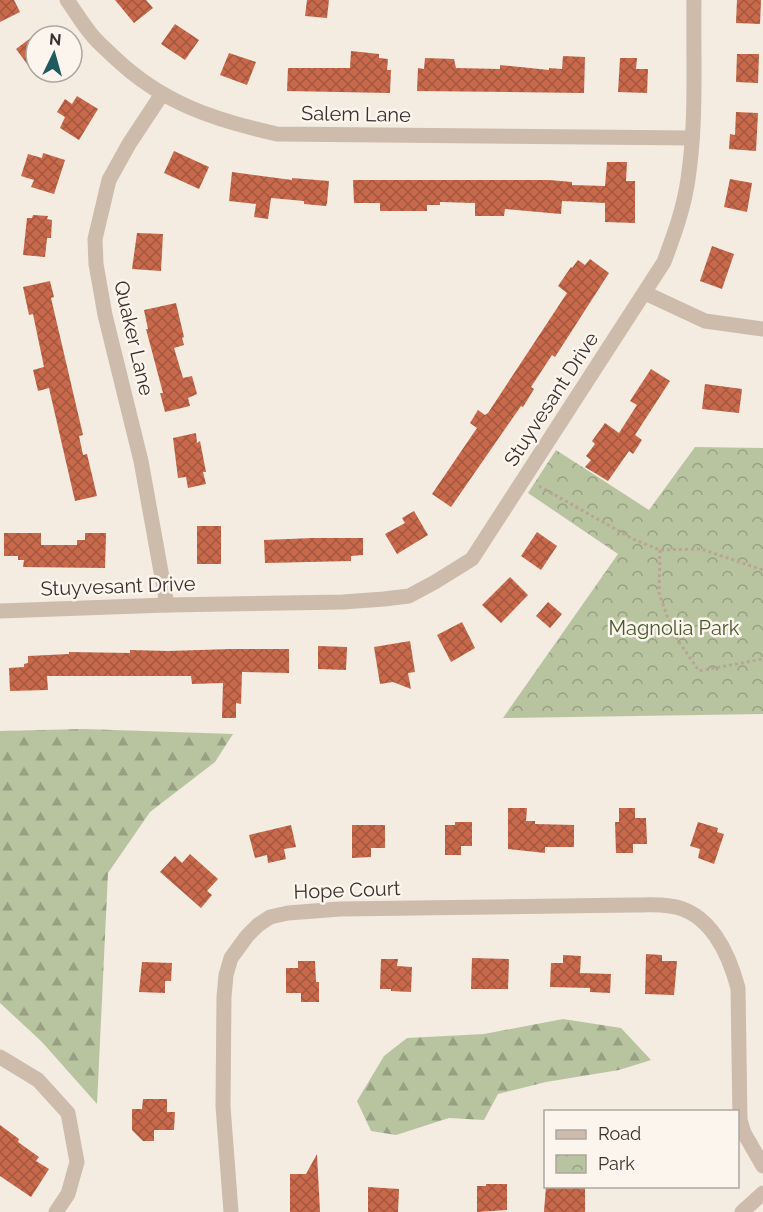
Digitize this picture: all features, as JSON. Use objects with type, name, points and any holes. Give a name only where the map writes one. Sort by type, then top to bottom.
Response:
[{"type":"street","name":"Salem Lane","points":[[67,0],[92,36],[127,69],[162,94],[197,112],[230,124],[277,134],[692,138]]},
{"type":"street","name":"Stuyvesant Drive","points":[[0,611],[167,605],[343,603],[408,596],[472,559],[664,262],[680,218],[688,178],[692,138],[694,0]]},
{"type":"street","name":"Quaker Lane","points":[[162,94],[129,144],[109,180],[95,239],[96,264],[105,315],[141,461],[167,605]]},
{"type":"street","points":[[645,293],[705,321],[763,329]]},
{"type":"street","name":"Hope Court","points":[[231,1212],[223,1106],[226,975],[231,958],[247,936],[270,917],[288,913],[340,909],[632,904],[671,906],[699,917],[724,949],[735,979],[738,1007],[740,1120],[744,1133],[763,1166]]},
{"type":"street","points":[[0,1057],[38,1080],[68,1113],[77,1162],[68,1194],[56,1212]]},
{"type":"street","points":[[742,1212],[763,1193]]},
{"type":"path","points":[[525,477],[633,539],[660,550],[701,549],[763,570]]},
{"type":"path","points":[[660,550],[659,592],[674,633],[699,671],[763,659]]},
{"type":"green space","name":"Magnolia Park","points":[[695,447],[763,448],[763,714],[503,718],[618,554],[528,493],[556,450],[649,510]]},
{"type":"green space","points":[[84,729],[233,734],[215,762],[150,812],[108,873],[97,1104],[42,1042],[0,1003],[0,731]]},
{"type":"green space","points":[[563,1019],[621,1028],[651,1060],[619,1070],[546,1082],[498,1094],[484,1120],[449,1118],[396,1135],[371,1131],[357,1101],[384,1056],[407,1038],[484,1034]]},
{"type":"building","points":[[0,0],[14,0],[20,12],[0,22]]},
{"type":"building","points":[[115,0],[146,0],[153,8],[134,23]]},
{"type":"building","points":[[307,0],[329,0],[327,18],[305,16]]},
{"type":"building","points":[[737,0],[761,0],[760,24],[736,23]]},
{"type":"building","points":[[175,24],[199,40],[185,60],[161,44]]},
{"type":"building","points":[[24,43],[24,60],[16,49]]},
{"type":"building","points":[[351,51],[379,54],[379,58],[388,59],[387,70],[391,70],[390,93],[287,91],[288,68],[350,68]]},
{"type":"building","points":[[229,53],[256,62],[247,85],[220,75]]},
{"type":"building","points":[[737,54],[759,54],[758,83],[736,82]]},
{"type":"building","points":[[563,56],[585,57],[584,93],[417,91],[418,68],[424,69],[425,58],[454,59],[456,68],[500,69],[500,65],[549,70],[549,68],[562,69]]},
{"type":"building","points":[[620,58],[637,58],[636,69],[648,69],[647,93],[618,92]]},
{"type":"building","points":[[77,96],[98,109],[79,140],[60,128],[65,117],[57,112],[65,99],[72,104]]},
{"type":"building","points":[[736,112],[758,113],[756,151],[729,149],[730,134],[735,135]]},
{"type":"building","points":[[174,151],[209,167],[199,189],[164,173]]},
{"type":"building","points":[[43,153],[65,160],[54,194],[31,187],[34,180],[21,176],[28,154],[42,158]]},
{"type":"building","points":[[607,162],[627,162],[626,181],[635,181],[635,223],[605,222],[605,203],[562,201],[561,214],[505,209],[504,216],[475,216],[475,203],[440,202],[440,205],[427,205],[427,211],[380,211],[380,203],[354,203],[353,180],[549,180],[572,182],[572,185],[605,186]]},
{"type":"building","points":[[232,172],[292,180],[292,178],[329,181],[326,206],[271,198],[268,219],[254,217],[256,204],[229,201]]},
{"type":"building","points":[[730,179],[752,183],[747,212],[724,207]]},
{"type":"building","points":[[33,215],[48,216],[47,219],[52,220],[51,238],[47,238],[45,257],[23,255],[27,218],[32,218]]},
{"type":"building","points":[[137,233],[163,234],[161,271],[132,269]]},
{"type":"building","points":[[712,246],[734,254],[722,289],[700,281]]},
{"type":"building","points":[[590,259],[609,273],[555,357],[552,355],[531,387],[534,389],[523,407],[521,406],[451,507],[432,494],[477,428],[470,423],[478,410],[485,415],[488,413],[567,293],[558,286],[571,267],[578,260],[585,265]]},
{"type":"building","points":[[50,281],[54,297],[51,298],[83,435],[79,436],[83,455],[87,454],[97,496],[75,501],[49,388],[38,391],[33,370],[44,367],[33,314],[29,315],[23,287]]},
{"type":"building","points":[[176,303],[184,345],[174,348],[183,378],[192,376],[197,394],[188,398],[190,406],[165,412],[160,393],[163,393],[146,329],[148,329],[144,310]]},
{"type":"building","points":[[651,369],[670,381],[635,435],[642,440],[633,454],[629,451],[608,481],[585,467],[591,460],[586,456],[595,444],[592,441],[605,423],[619,433],[637,405],[630,401]]},
{"type":"building","points":[[705,384],[742,389],[739,413],[702,409]]},
{"type":"building","points":[[196,433],[197,443],[200,441],[206,484],[188,488],[186,477],[178,478],[173,438]]},
{"type":"building","points":[[414,511],[428,535],[397,554],[385,534],[405,523],[402,518]]},
{"type":"building","points":[[197,526],[221,526],[221,564],[197,564]]},
{"type":"building","points":[[537,532],[557,546],[541,570],[521,556]]},
{"type":"building","points":[[4,533],[41,533],[41,545],[77,545],[77,540],[85,540],[85,533],[106,533],[105,568],[23,567],[24,560],[18,560],[18,556],[4,556]]},
{"type":"building","points":[[363,538],[363,555],[351,556],[351,561],[265,563],[264,540]]},
{"type":"building","points":[[510,577],[528,595],[501,623],[482,605]]},
{"type":"building","points":[[548,602],[562,614],[550,628],[536,616]]},
{"type":"building","points":[[462,622],[475,648],[451,662],[437,635]]},
{"type":"building","points":[[410,641],[415,672],[408,673],[411,689],[393,682],[380,684],[374,647]]},
{"type":"building","points":[[318,646],[347,647],[346,670],[318,669]]},
{"type":"building","points":[[289,649],[289,673],[242,672],[241,704],[236,703],[236,718],[222,718],[223,683],[192,684],[191,676],[47,676],[48,690],[10,691],[9,668],[24,667],[24,664],[28,663],[28,656],[69,654],[69,652],[130,653],[130,650]]},
{"type":"building","points":[[508,808],[527,808],[526,821],[535,821],[535,824],[574,825],[574,847],[545,847],[545,853],[508,849]]},
{"type":"building","points":[[619,808],[635,808],[635,818],[646,818],[647,844],[633,844],[633,853],[616,853],[615,822],[619,822]]},
{"type":"building","points":[[455,822],[472,822],[472,846],[461,846],[461,855],[445,855],[445,825],[455,825]]},
{"type":"building","points":[[698,822],[718,828],[717,832],[724,834],[714,864],[698,858],[700,849],[690,846]]},
{"type":"building","points":[[291,825],[296,847],[284,849],[286,859],[268,863],[267,855],[255,858],[249,835]]},
{"type":"building","points":[[352,825],[385,825],[385,848],[371,848],[371,857],[352,858]]},
{"type":"building","points":[[190,854],[218,879],[207,891],[212,895],[201,908],[160,872],[175,856],[182,863]]},
{"type":"building","points":[[646,954],[662,955],[662,961],[677,961],[674,995],[645,994]]},
{"type":"building","points":[[563,955],[581,956],[580,973],[611,974],[610,993],[590,992],[590,988],[550,987],[551,963],[563,963]]},
{"type":"building","points":[[472,958],[509,959],[508,989],[471,989]]},
{"type":"building","points":[[381,959],[398,959],[397,966],[412,967],[411,992],[380,989]]},
{"type":"building","points":[[298,961],[315,961],[316,982],[319,982],[319,1002],[301,1002],[301,993],[286,993],[286,968],[298,968]]},
{"type":"building","points":[[142,962],[172,963],[171,981],[165,981],[165,993],[139,992]]},
{"type":"building","points":[[143,1099],[167,1099],[167,1112],[175,1112],[174,1130],[154,1130],[154,1141],[143,1141],[132,1130],[132,1109],[142,1109]]},
{"type":"building","points":[[0,1125],[39,1157],[36,1161],[49,1169],[31,1197],[0,1176]]},
{"type":"building","points":[[317,1154],[320,1212],[290,1212],[290,1174],[306,1174]]},
{"type":"building","points":[[486,1184],[507,1184],[507,1210],[477,1212],[477,1186],[486,1186]]},
{"type":"building","points":[[368,1187],[399,1189],[398,1212],[368,1212]]},
{"type":"building","points":[[546,1188],[585,1188],[585,1212],[544,1212]]}]
